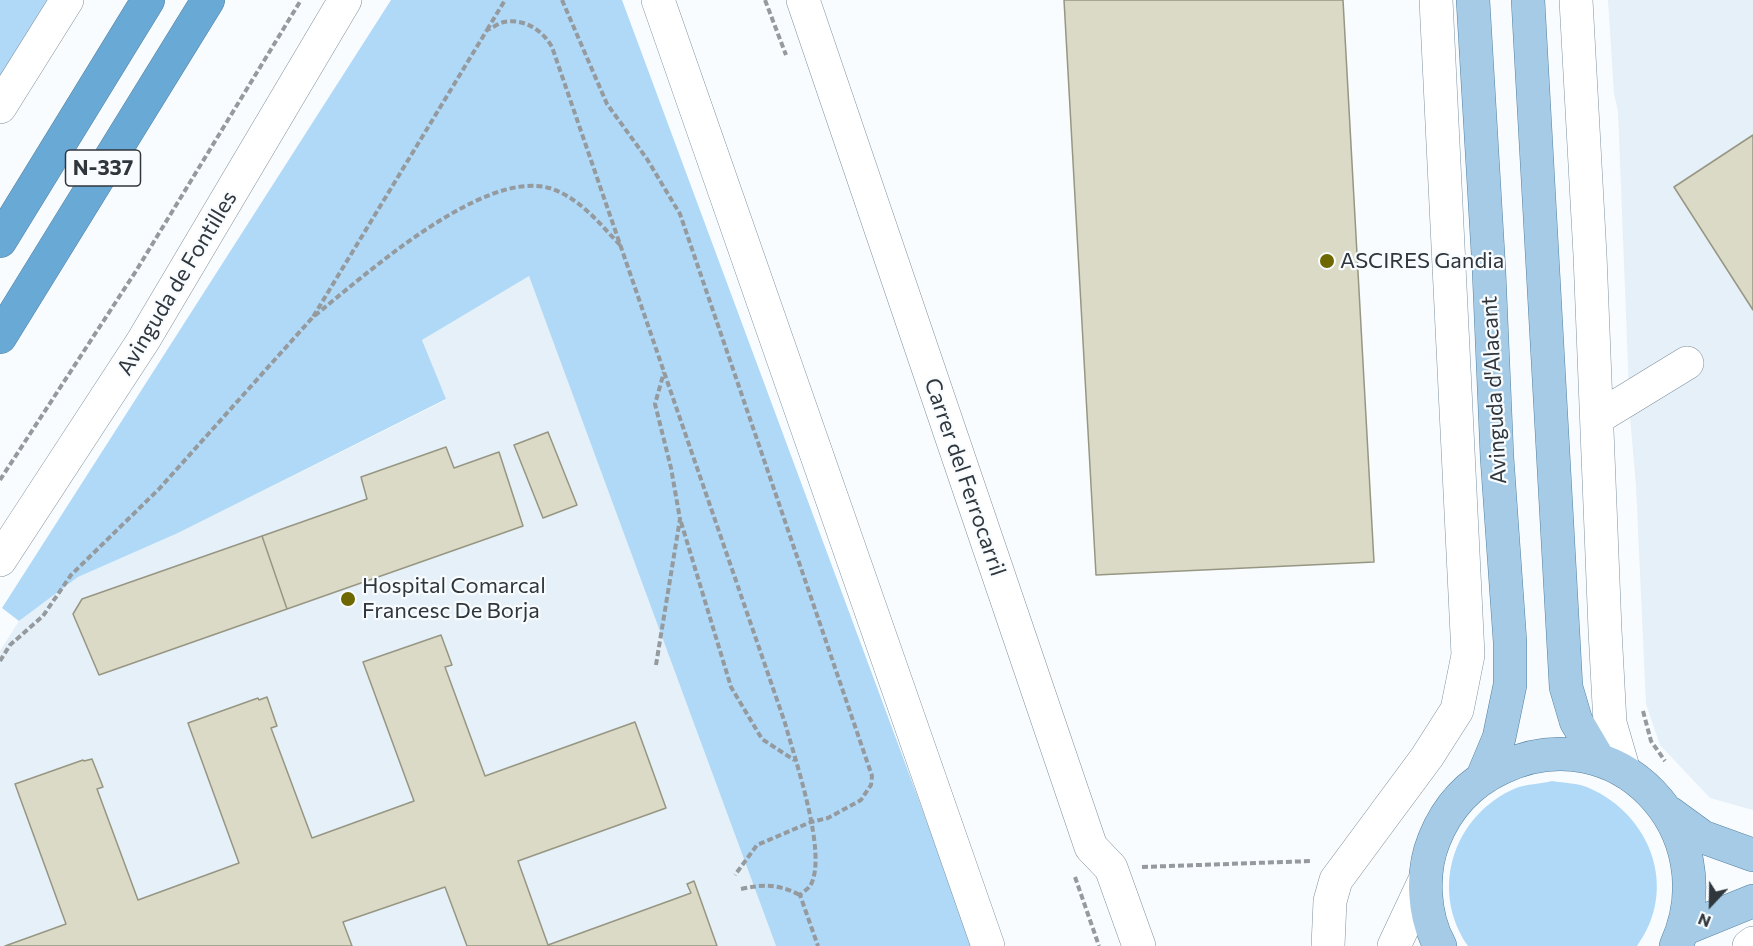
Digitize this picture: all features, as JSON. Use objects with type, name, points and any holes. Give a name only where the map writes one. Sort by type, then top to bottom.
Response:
[{"type":"highway","name":"N-337","points":[[0,241],[148,0]]},
{"type":"highway","name":"N-337","points":[[5,332],[208,0]]},
{"type":"main road","name":"Avinguda d'Alacant","points":[[1473,0],[1497,457],[1510,642],[1510,685],[1499,738],[1483,776]]},
{"type":"main road","points":[[1528,0],[1566,687],[1576,721],[1611,766]]},
{"type":"main road","points":[[1440,946],[1428,913],[1425,880],[1430,850],[1442,822],[1460,796],[1483,776],[1519,759],[1559,753],[1611,766],[1647,788],[1666,809],[1703,837],[1753,855]]},
{"type":"main road","points":[[1666,809],[1684,847],[1691,888],[1680,938]]},
{"type":"main road","points":[[1680,938],[1753,902]]},
{"type":"street","points":[[0,107],[67,0]]},
{"type":"street","name":"Avinguda de Fontilles","points":[[0,560],[144,341],[345,0]]},
{"type":"street","points":[[658,0],[988,946]]},
{"type":"street","name":"Carrer del Ferrocarril","points":[[803,0],[1091,847],[1111,868],[1139,946]]},
{"type":"street","name":"Avinguda d'Alacant","points":[[1328,946],[1330,901],[1336,880],[1427,757],[1456,710],[1468,655],[1436,0]]},
{"type":"street","points":[[1576,0],[1590,255],[1611,766]]},
{"type":"street","points":[[1597,418],[1687,363]]},
{"type":"street","points":[[1457,406],[1497,457]]},
{"type":"street","points":[[1394,946],[1425,880]]},
{"type":"street","points":[[1749,946],[1753,943]]},
{"type":"path","points":[[0,480],[136,270],[301,0]]},
{"type":"path","points":[[313,318],[505,0]]},
{"type":"path","points":[[562,0],[607,104],[647,159],[680,214],[872,776],[871,785],[861,800],[828,818],[811,822],[757,845],[735,875]]},
{"type":"path","points":[[487,30],[504,22],[517,22],[538,30],[552,47],[785,723],[811,822],[815,855],[814,873],[810,886],[800,895]]},
{"type":"path","points":[[0,662],[10,645],[43,616],[70,575],[159,489],[313,318],[363,276],[441,219],[505,189],[533,185],[550,188],[584,207],[620,245]]},
{"type":"path","points":[[664,371],[655,404],[671,468],[680,519],[731,687],[762,739],[794,760]]},
{"type":"path","points":[[656,665],[680,519]]},
{"type":"path","points":[[741,889],[761,884],[783,888],[800,895],[818,946]]},
{"type":"shaded area","points":[[0,0],[50,0],[0,82]]},
{"type":"shaded area","points":[[391,0],[622,0],[973,946],[776,946],[529,276],[422,340],[446,399],[178,533],[78,577],[19,621],[2,608]]},
{"type":"shaded area","points":[[1608,0],[1753,0],[1753,810],[1710,798],[1660,745],[1646,704],[1636,486],[1630,417],[1618,111],[1614,94]]},
{"type":"shaded area","name":"Hospital Comarcal Francesc De Borja","points":[[529,275],[776,946],[0,946],[0,651],[19,621],[78,577],[178,533],[446,400],[422,340]]},
{"type":"shaded area","points":[[1552,781],[1585,786],[1611,800],[1629,816],[1643,835],[1652,856],[1657,878],[1656,901],[1650,924],[1637,946],[1468,946],[1456,924],[1450,901],[1449,879],[1454,856],[1463,835],[1476,816],[1494,800],[1516,788]]},
{"type":"building","points":[[1064,0],[1343,0],[1374,562],[1096,575]]},
{"type":"building","points":[[1753,135],[1753,310],[1674,187]]},
{"type":"building","points":[[548,432],[577,505],[543,518],[514,445]]},
{"type":"building","points":[[446,447],[454,468],[499,452],[523,526],[287,609],[262,536],[367,499],[361,477]]},
{"type":"building","points":[[262,536],[287,609],[99,675],[73,614],[82,599]]},
{"type":"building","points":[[441,635],[452,665],[445,667],[485,776],[635,722],[666,808],[518,861],[548,945],[691,893],[687,884],[694,881],[717,946],[467,946],[445,887],[343,922],[352,946],[5,946],[66,924],[15,784],[83,760],[92,759],[103,787],[97,789],[138,900],[239,863],[188,723],[258,698],[259,700],[267,697],[277,726],[271,728],[312,838],[414,801],[363,662]]},
{"type":"place","name":"ASCIRES Gandia","points":[[1327,261]]},
{"type":"place","name":"Hospital Comarcal Francesc De Borja","points":[[348,599]]}]
